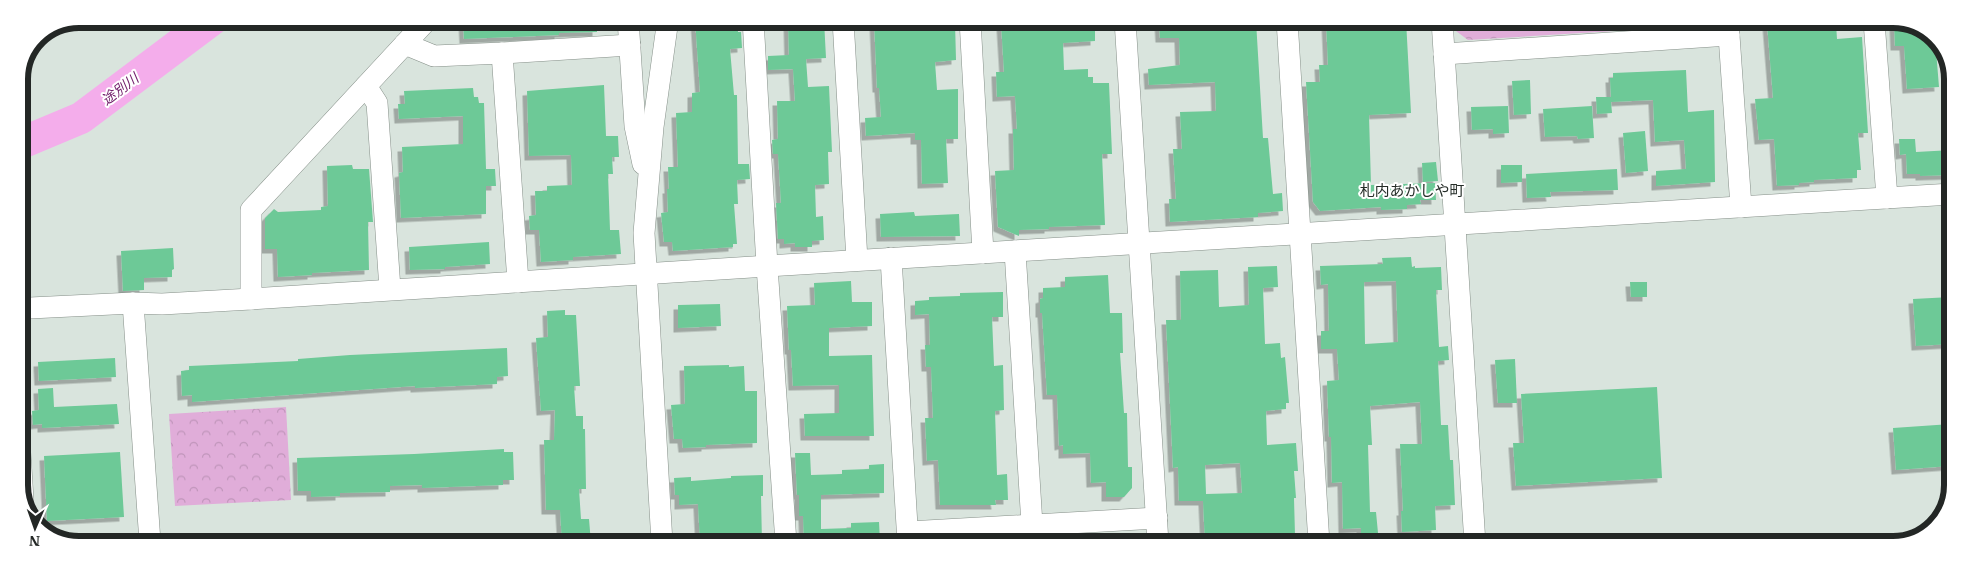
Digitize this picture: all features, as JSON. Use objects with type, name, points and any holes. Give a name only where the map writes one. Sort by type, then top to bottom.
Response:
[{"type":"street","points":[[251,299],[251,210],[420,28]]},
{"type":"street","points":[[629,28],[634,126],[647,181]]},
{"type":"street","points":[[662,536],[644,233],[647,181],[667,28]]},
{"type":"street","points":[[753,28],[786,536]]},
{"type":"street","points":[[843,28],[857,260]]},
{"type":"street","points":[[970,28],[983,253]]},
{"type":"street","points":[[1126,28],[1158,536]]},
{"type":"street","points":[[1287,28],[1318,536]]},
{"type":"street","points":[[1442,28],[1475,536]]},
{"type":"street","points":[[1444,54],[1728,28],[1740,206]]},
{"type":"street","points":[[1875,28],[1887,198]]},
{"type":"street","points":[[405,44],[434,56],[502,54],[630,45]]},
{"type":"street","points":[[502,54],[518,282]]},
{"type":"street","points":[[366,86],[377,103],[390,289]]},
{"type":"street","points":[[28,308],[251,299],[1455,223],[1943,195]]},
{"type":"street","points":[[1015,251],[1032,525]]},
{"type":"street","points":[[891,258],[908,536]]},
{"type":"street","points":[[133,303],[150,536]]},
{"type":"street","points":[[927,536],[1032,525],[1157,518]]},
{"type":"green space","points":[[1456,28],[1664,28],[1468,40],[1456,31]]},
{"type":"green space","points":[[286,407],[291,500],[175,506],[169,414]]},
{"type":"building","points":[[463,28],[597,28],[597,32],[464,39]]},
{"type":"building","points":[[696,28],[738,28],[738,32],[741,32],[742,48],[730,49],[734,95],[737,95],[738,164],[749,164],[750,179],[737,180],[738,204],[734,204],[737,244],[733,244],[733,247],[673,251],[672,242],[664,242],[661,213],[668,212],[668,167],[678,167],[676,113],[692,112],[692,93],[700,92]]},
{"type":"building","points":[[788,28],[824,28],[826,58],[806,59],[808,87],[829,86],[832,152],[828,152],[829,184],[815,185],[816,217],[823,216],[824,240],[812,241],[812,247],[795,247],[795,243],[784,244],[784,239],[778,239],[776,203],[781,203],[778,154],[773,154],[772,140],[778,139],[777,101],[795,101],[793,69],[768,70],[768,56],[789,55]]},
{"type":"building","points":[[874,28],[955,28],[956,60],[935,62],[937,90],[958,89],[958,139],[946,139],[948,183],[922,184],[921,140],[915,140],[915,133],[866,136],[865,118],[881,117],[879,88],[877,88]]},
{"type":"building","points":[[1001,28],[1095,28],[1095,41],[1063,43],[1064,70],[1088,69],[1088,77],[1093,77],[1093,83],[1109,83],[1112,154],[1102,154],[1105,225],[1019,230],[1019,236],[998,227],[995,171],[1014,170],[1013,129],[1017,129],[1015,96],[997,97],[996,72],[1004,72]]},
{"type":"building","points":[[1159,28],[1256,28],[1263,138],[1268,138],[1273,194],[1282,193],[1283,211],[1258,213],[1258,217],[1170,222],[1169,199],[1176,199],[1173,149],[1182,149],[1180,112],[1216,111],[1215,82],[1149,85],[1148,69],[1180,65],[1179,38],[1160,38]]},
{"type":"building","points":[[1326,28],[1406,28],[1411,113],[1369,115],[1371,185],[1435,183],[1436,200],[1420,200],[1421,204],[1407,205],[1407,209],[1381,210],[1381,207],[1320,211],[1313,202],[1306,82],[1320,82],[1319,65],[1328,65]]},
{"type":"building","points":[[1767,28],[1836,28],[1837,39],[1862,37],[1868,133],[1858,133],[1861,170],[1857,170],[1857,178],[1814,180],[1814,182],[1799,183],[1799,185],[1777,186],[1774,139],[1759,140],[1755,99],[1773,98]]},
{"type":"building","points":[[1894,28],[1912,31],[1926,40],[1936,52],[1939,87],[1907,89],[1904,46],[1895,46]]},
{"type":"building","points":[[1686,70],[1688,112],[1714,110],[1715,182],[1656,186],[1656,171],[1686,169],[1684,140],[1655,142],[1653,100],[1611,102],[1612,113],[1597,114],[1596,97],[1611,97],[1610,78],[1613,78],[1613,73]]},
{"type":"building","points":[[1530,80],[1531,114],[1514,115],[1512,81]]},
{"type":"building","points":[[604,85],[606,136],[618,136],[619,157],[612,157],[613,174],[608,174],[610,230],[619,230],[621,254],[573,257],[573,260],[541,262],[539,230],[530,230],[529,216],[536,215],[535,191],[547,191],[547,186],[572,185],[571,155],[529,156],[527,91]]},
{"type":"building","points":[[473,88],[474,97],[478,97],[479,103],[484,103],[486,169],[495,169],[496,186],[486,186],[486,214],[401,218],[399,173],[403,172],[402,147],[463,144],[463,116],[399,119],[398,104],[405,104],[404,91]]},
{"type":"building","points":[[1508,106],[1509,133],[1493,134],[1493,129],[1472,130],[1471,107]]},
{"type":"building","points":[[1592,106],[1594,138],[1578,139],[1577,136],[1545,137],[1543,109]]},
{"type":"building","points":[[1645,131],[1648,171],[1626,173],[1623,133]]},
{"type":"building","points":[[1899,139],[1915,139],[1916,152],[1943,150],[1943,175],[1920,176],[1920,174],[1907,174],[1906,154],[1900,155]]},
{"type":"building","points":[[1436,162],[1438,181],[1423,182],[1422,163]]},
{"type":"building","points":[[352,165],[353,169],[369,169],[373,222],[368,222],[369,270],[278,277],[277,249],[265,249],[265,218],[274,209],[278,212],[321,210],[321,207],[328,206],[327,166]]},
{"type":"building","points":[[1501,165],[1522,165],[1522,182],[1501,183]]},
{"type":"building","points":[[1617,169],[1618,190],[1550,192],[1551,197],[1527,198],[1526,174]]},
{"type":"building","points":[[914,212],[915,216],[959,214],[960,236],[881,237],[880,214]]},
{"type":"building","points":[[489,242],[490,264],[445,267],[445,269],[410,270],[409,247]]},
{"type":"building","points":[[173,248],[174,269],[172,270],[172,277],[144,278],[144,290],[123,291],[121,251]]},
{"type":"building","points":[[1411,257],[1412,267],[1415,266],[1415,268],[1441,267],[1442,290],[1436,290],[1439,347],[1448,346],[1449,360],[1438,361],[1441,425],[1448,425],[1450,460],[1453,460],[1455,505],[1435,506],[1436,530],[1402,532],[1400,444],[1422,444],[1420,402],[1370,406],[1372,445],[1368,445],[1370,512],[1376,512],[1378,533],[1361,534],[1361,528],[1343,529],[1342,482],[1332,483],[1327,381],[1339,380],[1337,349],[1321,349],[1321,331],[1329,331],[1328,284],[1321,285],[1320,266],[1383,264],[1382,258]],"holes":[[[1396,281],[1398,342],[1365,344],[1364,282]]]},
{"type":"building","points":[[1277,266],[1278,287],[1263,288],[1265,344],[1280,343],[1281,358],[1285,357],[1289,403],[1286,403],[1286,409],[1266,411],[1267,445],[1296,443],[1298,471],[1294,471],[1296,498],[1294,498],[1295,535],[1205,536],[1203,501],[1179,501],[1178,467],[1173,468],[1166,320],[1181,320],[1180,271],[1218,270],[1219,307],[1249,305],[1248,267]],"holes":[[[1240,463],[1242,493],[1206,494],[1205,465]]]},
{"type":"building","points":[[1108,275],[1110,313],[1122,313],[1123,353],[1120,353],[1124,413],[1127,413],[1128,467],[1132,467],[1132,488],[1124,497],[1106,497],[1106,482],[1091,483],[1090,453],[1063,454],[1063,445],[1059,446],[1057,395],[1047,395],[1042,313],[1040,313],[1040,299],[1043,298],[1043,288],[1065,287],[1065,277]]},
{"type":"building","points":[[851,281],[852,302],[872,302],[872,326],[829,328],[829,356],[872,355],[874,436],[805,436],[804,414],[839,413],[839,385],[793,386],[787,306],[815,305],[814,283]]},
{"type":"building","points":[[1630,282],[1647,282],[1647,297],[1631,297]]},
{"type":"building","points":[[1003,292],[1003,317],[992,317],[994,366],[1003,365],[1004,410],[995,411],[997,475],[1007,474],[1008,500],[995,500],[996,505],[940,505],[938,460],[927,461],[925,418],[933,418],[931,367],[926,367],[925,345],[930,345],[929,314],[915,315],[915,301],[929,300],[929,297],[960,296],[960,293]]},
{"type":"building","points":[[1944,297],[1944,344],[1916,346],[1913,299]]},
{"type":"building","points":[[720,304],[721,326],[678,328],[678,305]]},
{"type":"building","points":[[565,310],[565,315],[576,315],[580,386],[574,386],[576,416],[583,416],[583,429],[585,429],[586,489],[579,489],[581,519],[589,519],[590,536],[562,536],[560,510],[546,510],[544,440],[554,440],[555,410],[541,411],[536,338],[548,337],[547,311]]},
{"type":"building","points":[[507,348],[508,376],[497,377],[497,384],[415,388],[415,386],[192,402],[192,395],[182,396],[181,371],[189,370],[189,366],[298,361],[298,359],[350,355]]},
{"type":"building","points":[[115,358],[116,377],[39,381],[38,362]]},
{"type":"building","points":[[1515,359],[1517,403],[1498,403],[1495,360]]},
{"type":"building","points":[[729,365],[729,367],[744,366],[745,391],[757,391],[757,443],[683,448],[682,439],[674,439],[671,405],[685,404],[684,366]]},
{"type":"building","points":[[1657,387],[1662,478],[1516,486],[1513,443],[1524,443],[1521,394]]},
{"type":"building","points":[[53,388],[54,407],[117,404],[119,424],[42,428],[42,424],[33,425],[32,411],[39,410],[38,389]]},
{"type":"building","points":[[1944,424],[1944,466],[1896,470],[1893,428]]},
{"type":"building","points":[[504,449],[504,452],[513,452],[514,480],[503,480],[503,485],[422,488],[422,485],[390,486],[390,492],[340,493],[340,496],[311,497],[311,491],[298,491],[297,458]]},
{"type":"building","points":[[120,452],[124,517],[60,520],[60,503],[46,503],[44,456]]},
{"type":"building","points":[[795,453],[810,453],[811,475],[842,474],[842,470],[869,469],[869,465],[884,464],[884,493],[821,495],[821,529],[851,528],[851,523],[879,522],[880,536],[804,536],[803,516],[799,516],[799,495],[797,495]]},
{"type":"building","points":[[763,475],[763,496],[761,496],[762,536],[700,536],[698,504],[679,505],[679,495],[675,495],[674,478],[691,477],[691,481],[731,478],[731,476]]},
{"type":"waterway","name":"途別川","points":[[28,140],[81,118],[201,28]]},
{"type":"district","name":"札内あかしや町","points":[[1412,190]]}]
